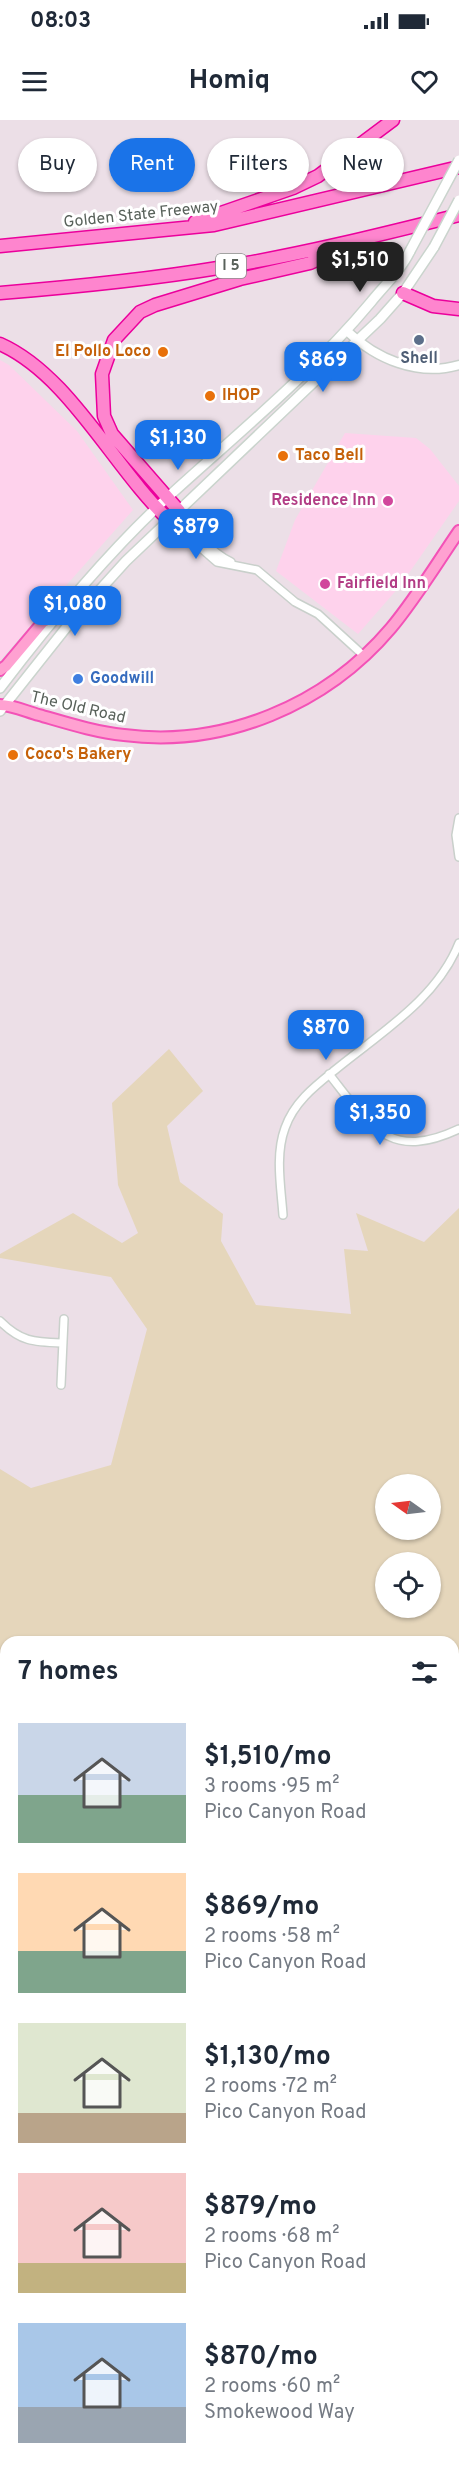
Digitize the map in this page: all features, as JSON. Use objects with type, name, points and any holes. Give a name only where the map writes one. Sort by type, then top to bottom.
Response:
[{"type":"highway","points":[[174,230],[293,188],[318,176],[393,120]]},
{"type":"highway","name":"Golden State Freeway","points":[[0,246],[214,225],[459,167]]},
{"type":"highway","name":"I 5","points":[[0,293],[218,268],[365,238],[459,215]]},
{"type":"highway","points":[[179,511],[112,434],[105,416],[102,374],[114,340],[140,312],[155,305],[240,279],[310,263],[365,238]]},
{"type":"highway","points":[[403,293],[433,306],[459,309]]},
{"type":"highway","points":[[0,344],[30,363],[62,391],[157,509],[170,520]]},
{"type":"main road","points":[[0,688],[56,616],[167,498],[347,331],[395,273],[410,251],[459,160]]},
{"type":"main road","points":[[1,706],[80,611],[126,561],[358,342],[403,293],[434,247],[459,200]]},
{"type":"main road","name":"The Old Road","points":[[1,706],[114,734],[155,738],[203,734],[248,724],[292,706],[332,682],[364,656],[391,628],[459,531]]},
{"type":"main road","points":[[0,670],[6,666],[43,622],[56,616]]},
{"type":"street","points":[[347,331],[376,355],[413,367],[438,369],[459,365]]},
{"type":"street","points":[[179,511],[195,532],[219,556],[239,566]]},
{"type":"street","points":[[170,520],[217,562],[257,570],[295,602],[318,614],[364,656]]},
{"type":"street","points":[[459,818],[456,835],[459,857]]},
{"type":"street","points":[[283,1215],[280,1151],[285,1127],[301,1100],[433,988],[448,966],[459,943]]},
{"type":"street","points":[[329,1074],[365,1120],[389,1136],[410,1142],[423,1142],[459,1129]]},
{"type":"street","points":[[61,1385],[64,1319]]},
{"type":"street","points":[[1,1323],[14,1335],[22,1338],[63,1343]]},
{"type":"shaded area","points":[[0,360],[9,365],[77,431],[133,510],[0,660]]},
{"type":"shaded area","points":[[345,433],[416,438],[430,449],[459,486],[459,501],[400,586],[358,634],[276,571],[295,520]]},
{"type":"shaded area","points":[[169,1049],[203,1091],[167,1126],[180,1182],[223,1214],[221,1241],[256,1305],[351,1314],[344,1249],[368,1251],[356,1213],[424,1242],[459,1208],[459,1636],[0,1636],[0,1469],[31,1488],[111,1465],[147,1329],[111,1277],[0,1258],[0,1254],[73,1213],[122,1243],[138,1233],[118,1185],[112,1103]]},
{"type":"place","name":"Shell","points":[[419,340]]},
{"type":"place","name":"El Pollo Loco","points":[[163,352]]},
{"type":"place","name":"IHOP","points":[[210,396]]},
{"type":"place","name":"Taco Bell","points":[[283,456]]},
{"type":"place","name":"Residence Inn","points":[[388,501]]},
{"type":"place","name":"Fairfield Inn","points":[[325,584]]},
{"type":"place","name":"Goodwill","points":[[78,679]]},
{"type":"place","name":"Coco's Bakery","points":[[13,755]]}]
